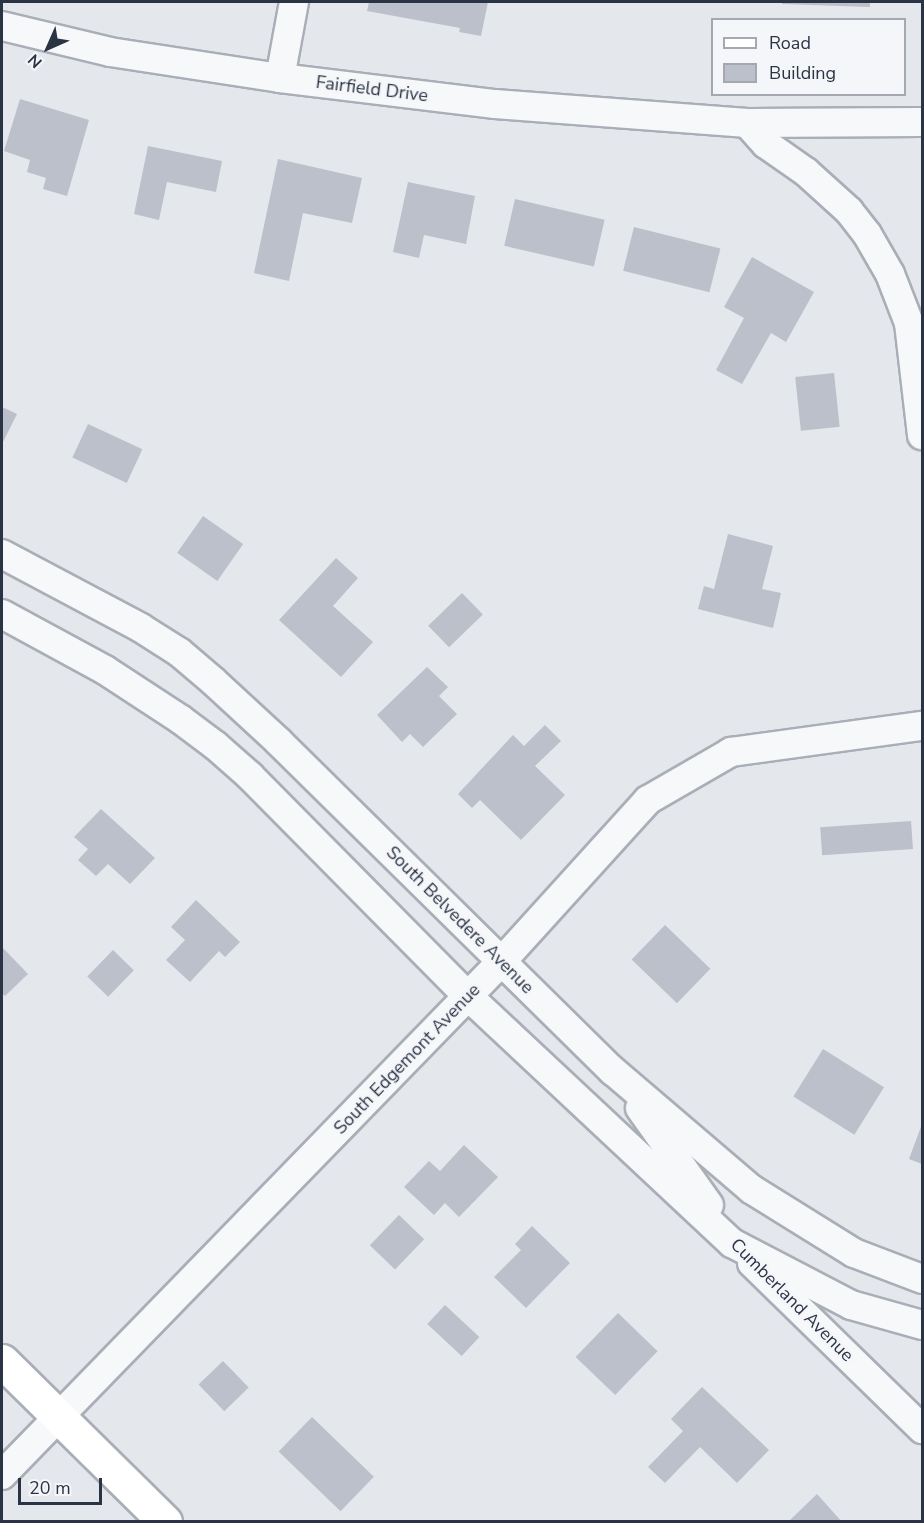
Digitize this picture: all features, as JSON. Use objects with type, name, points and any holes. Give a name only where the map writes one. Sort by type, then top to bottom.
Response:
[{"type":"main road","points":[[2,1361],[165,1521]]},
{"type":"street","points":[[280,78],[294,2]]},
{"type":"street","name":"Fairfield Drive","points":[[2,26],[110,52],[280,78],[495,104],[747,123],[922,122]]},
{"type":"street","points":[[747,123],[766,144],[806,172],[849,211],[867,234],[890,274],[909,323],[922,435]]},
{"type":"street","name":"South Belvedere Avenue","points":[[2,554],[141,628],[179,652],[279,741],[613,1071],[751,1189],[854,1254],[922,1279]]},
{"type":"street","points":[[2,614],[105,670],[180,718],[216,746],[250,776],[468,996],[732,1243],[851,1305],[922,1325]]},
{"type":"street","name":"South Edgemont Avenue","points":[[2,1475],[502,961],[648,800],[731,752],[922,726]]},
{"type":"street","name":"Cumberland Avenue","points":[[613,1071],[718,1217],[732,1243],[922,1429]]},
{"type":"building","points":[[369,2],[488,2],[481,36],[459,32],[460,28],[367,11]]},
{"type":"building","points":[[782,2],[870,2],[870,7],[782,4]]},
{"type":"building","points":[[20,99],[89,120],[67,196],[43,189],[46,178],[27,172],[30,160],[4,151]]},
{"type":"building","points":[[148,146],[222,161],[216,192],[167,182],[159,220],[134,214]]},
{"type":"building","points":[[278,159],[362,178],[352,223],[303,213],[289,281],[254,273]]},
{"type":"building","points":[[408,182],[475,196],[466,244],[424,235],[419,258],[393,252]]},
{"type":"building","points":[[515,199],[605,220],[594,266],[504,246]]},
{"type":"building","points":[[634,227],[720,249],[709,292],[623,271]]},
{"type":"building","points":[[752,257],[814,292],[786,342],[771,333],[742,384],[716,370],[744,318],[724,307]]},
{"type":"building","points":[[834,373],[840,427],[801,431],[795,377]]},
{"type":"building","points":[[2,407],[17,414],[2,444]]},
{"type":"building","points":[[88,424],[142,449],[127,483],[72,458]]},
{"type":"building","points":[[203,516],[243,544],[217,581],[177,553]]},
{"type":"building","points":[[728,534],[773,546],[762,589],[781,593],[773,628],[698,609],[704,586],[714,589]]},
{"type":"building","points":[[336,558],[358,578],[333,606],[373,642],[341,677],[279,620]]},
{"type":"building","points":[[462,593],[483,615],[449,647],[428,626]]},
{"type":"building","points":[[427,667],[448,687],[439,696],[457,714],[423,747],[410,734],[402,742],[377,715]]},
{"type":"building","points":[[545,725],[561,741],[535,766],[565,795],[521,840],[480,800],[472,808],[458,794],[513,735],[524,746]]},
{"type":"building","points":[[101,809],[155,858],[130,884],[108,864],[96,876],[78,860],[88,849],[74,837]]},
{"type":"building","points":[[911,821],[913,849],[822,855],[820,827]]},
{"type":"building","points":[[196,900],[240,942],[225,957],[219,951],[190,982],[166,960],[185,940],[171,927]]},
{"type":"building","points":[[665,925],[710,969],[677,1003],[632,960]]},
{"type":"building","points":[[2,947],[28,974],[5,996],[2,993]]},
{"type":"building","points":[[113,950],[134,970],[108,997],[87,977]]},
{"type":"building","points":[[823,1049],[884,1087],[854,1135],[793,1096]]},
{"type":"building","points":[[922,1124],[922,1164],[909,1159]]},
{"type":"building","points":[[464,1145],[498,1177],[459,1217],[445,1203],[434,1215],[404,1187],[429,1161],[440,1171]]},
{"type":"building","points":[[399,1215],[424,1239],[395,1270],[370,1245]]},
{"type":"building","points":[[532,1226],[570,1263],[526,1308],[494,1277],[521,1250],[515,1244]]},
{"type":"building","points":[[445,1305],[479,1337],[462,1356],[427,1324]]},
{"type":"building","points":[[618,1313],[658,1351],[615,1395],[576,1357]]},
{"type":"building","points":[[223,1361],[249,1388],[224,1411],[199,1385]]},
{"type":"building","points":[[702,1387],[769,1450],[737,1483],[700,1447],[665,1483],[648,1467],[683,1431],[671,1419]]},
{"type":"building","points":[[312,1417],[374,1477],[341,1511],[279,1452]]},
{"type":"building","points":[[817,1494],[842,1522],[788,1522]]}]
